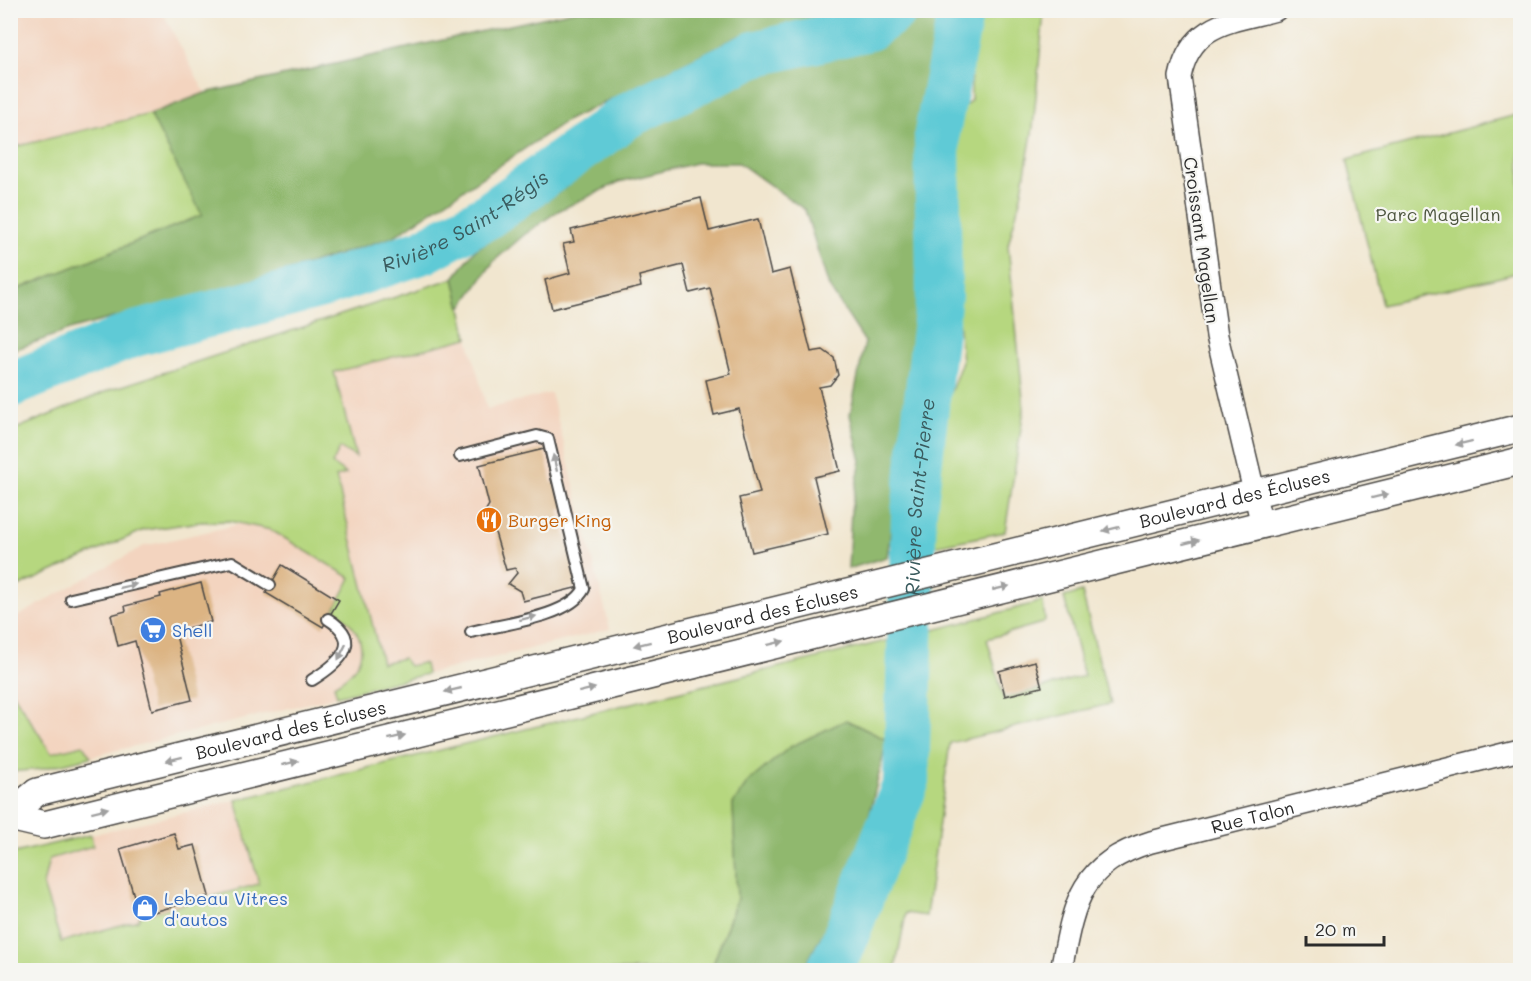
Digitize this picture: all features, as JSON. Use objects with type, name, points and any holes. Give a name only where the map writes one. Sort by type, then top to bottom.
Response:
[{"type":"street","name":"Croissant Magellan","points":[[1262,525],[1217,336],[1180,77],[1192,46],[1207,32],[1226,23],[1276,10]]},
{"type":"street","name":"Boulevard des Écluses","points":[[10,815],[37,792],[1521,428]]},
{"type":"street","name":"Boulevard des Écluses","points":[[10,815],[44,825],[884,616],[1521,461]]},
{"type":"street","name":"Rue Talon","points":[[1062,970],[1073,909],[1083,888],[1097,870],[1127,850],[1151,842],[1521,750]]},
{"type":"lane","points":[[460,456],[537,436],[548,439],[584,588],[579,598],[560,610],[471,632]]},
{"type":"lane","points":[[71,599],[232,562],[270,585]]},
{"type":"lane","points":[[312,680],[336,662],[346,645],[347,638],[342,630],[328,619]]},
{"type":"shaded area","points":[[10,11],[162,11],[205,93],[150,114],[11,148]]},
{"type":"shaded area","points":[[468,338],[487,409],[551,393],[610,629],[41,769],[11,732],[11,620],[144,546],[338,502],[306,378]]},
{"type":"shaded area","points":[[236,800],[259,884],[59,946],[29,850]]},
{"type":"green space","points":[[578,10],[859,11],[739,36],[566,121],[393,237],[287,271],[72,329],[11,351],[11,292],[202,215],[150,114],[205,93]]},
{"type":"green space","points":[[942,11],[955,15],[935,100],[925,158],[924,205],[930,266],[887,557],[848,569],[851,510],[861,461],[850,415],[865,342],[829,287],[805,210],[739,163],[696,163],[619,182],[558,211],[524,235],[494,261],[461,308],[454,278],[474,251],[561,191],[634,135],[711,89],[763,72],[866,47],[933,12]]},
{"type":"green space","points":[[975,11],[1044,11],[1033,128],[1021,196],[1008,245],[1024,409],[1005,532],[929,547],[930,463],[940,421],[962,361],[949,222],[953,180],[945,141],[948,123],[971,100],[971,29]]},
{"type":"green space","points":[[150,114],[203,215],[11,292],[10,148]]},
{"type":"green space","name":"Parc Magellan","points":[[1520,114],[1520,270],[1509,275],[1382,305],[1347,160]]},
{"type":"green space","points":[[454,278],[468,338],[334,372],[356,457],[340,448],[332,464],[346,474],[336,477],[382,663],[403,658],[409,666],[425,664],[427,674],[337,696],[334,685],[355,667],[360,658],[359,638],[354,628],[334,610],[351,578],[271,530],[229,521],[200,522],[144,530],[11,590],[11,431],[110,390]]},
{"type":"green space","points":[[1082,592],[1110,704],[950,743],[926,916],[906,913],[895,970],[838,970],[879,879],[905,799],[918,727],[930,631],[1043,601],[1045,620],[1042,623],[987,639],[1004,699],[1084,676],[1064,597]]},
{"type":"green space","points":[[898,638],[897,681],[887,740],[846,720],[733,804],[737,899],[711,970],[11,970],[10,854],[91,835],[93,846],[49,859],[43,885],[61,942],[138,920],[140,916],[259,884],[236,800]]},
{"type":"green space","points":[[11,690],[51,753],[83,745],[91,757],[41,769],[11,772]]},
{"type":"green space","points":[[846,720],[887,740],[865,833],[827,925],[803,970],[711,970],[737,899],[733,804],[748,782],[790,747]]},
{"type":"building","points":[[701,198],[709,231],[758,219],[771,274],[790,269],[811,352],[823,350],[834,358],[838,375],[830,385],[819,387],[840,471],[814,477],[828,534],[752,552],[739,498],[760,493],[739,409],[714,415],[706,380],[731,374],[710,288],[690,293],[683,265],[639,276],[641,287],[552,309],[545,280],[570,273],[563,244],[574,242],[571,230]]},
{"type":"building","points":[[544,449],[552,483],[559,481],[566,508],[559,510],[579,587],[523,601],[520,591],[508,584],[517,573],[515,568],[506,570],[494,529],[480,520],[489,505],[479,465]]},
{"type":"building","points":[[282,565],[339,600],[323,627],[266,593]]},
{"type":"building","points":[[201,583],[211,622],[175,631],[192,700],[152,710],[135,641],[118,646],[111,615],[126,611],[125,606],[161,597],[160,594]]},
{"type":"building","points":[[1035,661],[1042,687],[1005,696],[999,671]]},
{"type":"building","points":[[174,833],[179,849],[195,845],[209,896],[140,916],[120,849]]},
{"type":"waterway","name":"Rivière Saint-Régis","points":[[10,385],[135,334],[325,284],[424,251],[486,217],[628,115],[754,54],[869,28],[895,10]]},
{"type":"waterway","name":"Rivière Saint-Pierre","points":[[829,970],[841,948],[906,783],[914,511],[939,295],[937,133],[961,10]]},
{"type":"place","name":"Burger King","points":[[489,520]]},
{"type":"place","name":"Shell","points":[[153,630]]},
{"type":"place","name":"Lebeau Vitres d'autos","points":[[145,908]]}]
